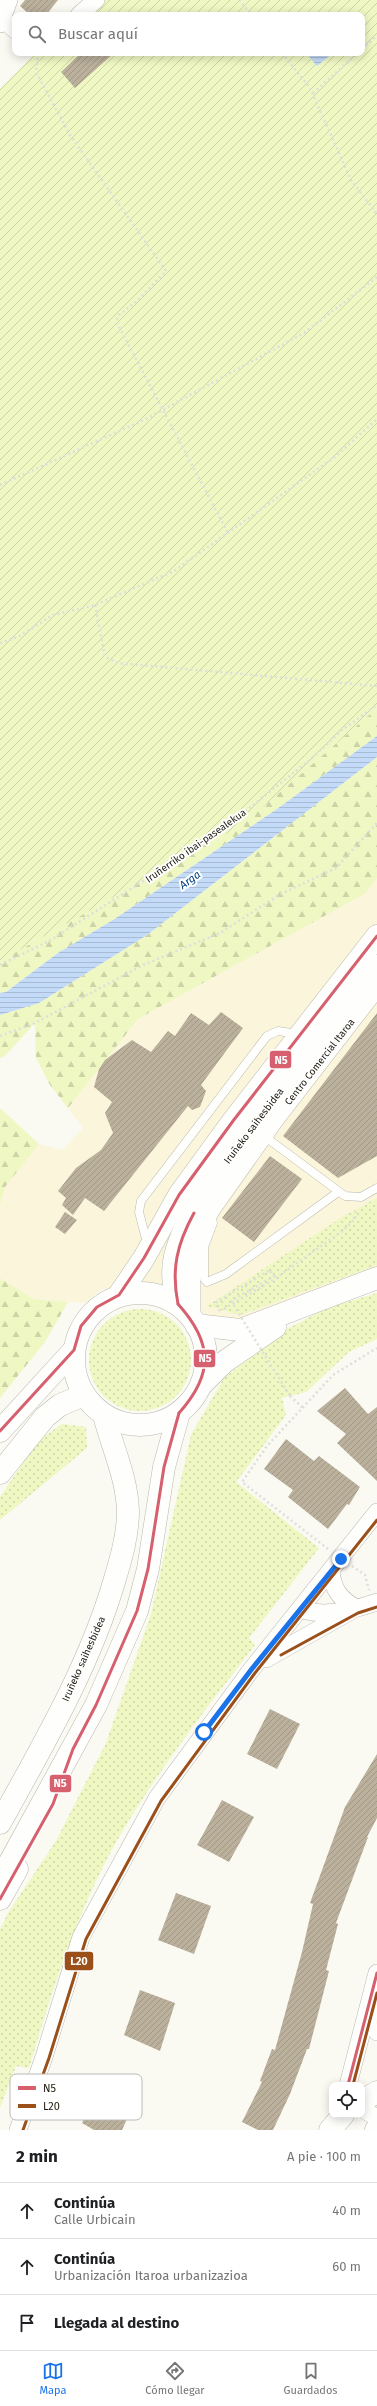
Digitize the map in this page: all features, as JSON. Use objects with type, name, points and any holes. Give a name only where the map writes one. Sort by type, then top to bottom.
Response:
[{"type":"main road","name":"Iruñeko saihesbidea","points":[[119,1296],[149,1249],[179,1195],[300,1034],[377,936]]},
{"type":"main road","name":"Iruñeko saihesbidea","points":[[189,1316],[173,1281],[174,1257],[183,1232],[228,1159],[377,966]]},
{"type":"main road","points":[[305,1306],[288,1320],[264,1333],[224,1362],[201,1385],[192,1400],[179,1413],[155,1424],[128,1424],[104,1414],[84,1395],[75,1373],[74,1350],[81,1326],[97,1307],[119,1296],[139,1292],[159,1295],[189,1316],[240,1330],[377,1278]]},
{"type":"main road","points":[[189,1316],[201,1333],[206,1368],[201,1385]]},
{"type":"main road","points":[[0,1431],[74,1350]]},
{"type":"main road","points":[[0,1473],[45,1417],[60,1405],[84,1395]]},
{"type":"main road","points":[[0,1880],[96,1705],[137,1612],[148,1569],[164,1467],[179,1413]]},
{"type":"main road","name":"Iruñeko saihesbidea","points":[[0,1823],[55,1722],[102,1623],[124,1548],[128,1512],[124,1478],[104,1414]]},
{"type":"main road","points":[[0,1899],[53,1804],[73,1749]]},
{"type":"main road","points":[[365,2098],[377,2092]]},
{"type":"street","points":[[9,0],[1,19],[12,28]]},
{"type":"street","points":[[82,12],[96,0]]},
{"type":"street","name":"Centro Comercial Itaroa","points":[[189,1316],[192,1259],[197,1238],[212,1209],[264,1136],[374,997]]},
{"type":"street","points":[[38,2074],[81,1937],[157,1798],[251,1670],[377,1512]]},
{"type":"street","points":[[336,1565],[334,1589],[338,1596],[368,1605]]},
{"type":"street","points":[[301,1609],[321,1613],[368,1605]]},
{"type":"street","points":[[251,1670],[289,1644],[368,1605]]},
{"type":"street","points":[[349,2082],[364,2018],[372,1998],[377,1974]]},
{"type":"street","points":[[372,1998],[377,2032]]},
{"type":"street","points":[[355,2060],[356,2082]]},
{"type":"street","points":[[365,2109],[377,2118]]},
{"type":"street","points":[[18,2130],[22,2120]]},
{"type":"lane","points":[[149,1249],[139,1212],[141,1201],[267,1036],[278,1031],[300,1034]]},
{"type":"lane","points":[[264,1136],[338,1192],[353,1198],[361,1197],[377,1188]]},
{"type":"lane","points":[[229,1186],[204,1247],[204,1278],[207,1282],[226,1274],[338,1192]]},
{"type":"path","points":[[240,0],[250,12]]},
{"type":"path","points":[[365,46],[377,36]]},
{"type":"path","points":[[38,56],[36,72],[70,135],[166,271],[137,301],[120,315],[116,321],[164,409],[228,533]]},
{"type":"path","points":[[284,56],[313,93],[351,180],[377,214]]},
{"type":"path","points":[[313,93],[355,56]]},
{"type":"path","points":[[0,485],[164,409],[304,332],[377,278]]},
{"type":"path","points":[[0,643],[18,637],[53,615],[95,605],[174,571],[336,456],[377,419]]},
{"type":"path","points":[[95,605],[105,657],[118,663],[377,686]]},
{"type":"path","name":"Iruñerriko ibai-pasealekua","points":[[0,965],[49,941],[214,836],[312,758],[342,730],[377,705]]},
{"type":"path","points":[[0,1036],[35,1023],[143,965],[220,933],[279,895],[336,868],[377,823]]},
{"type":"path","points":[[303,1408],[290,1396],[235,1308],[231,1301],[274,1276],[270,1270],[215,1303],[220,1311],[231,1305],[282,1274],[341,1232],[355,1219],[356,1210]]},
{"type":"path","points":[[368,1605],[365,1575],[336,1565],[242,1482],[267,1446],[333,1375],[377,1348]]},
{"type":"shaded area","points":[[377,878],[377,1274],[256,1317],[225,1322],[211,1318],[166,1288],[120,1285],[101,1290],[85,1303],[68,1302],[33,1299],[0,1278],[0,1205],[5,1187],[39,1144],[63,1150],[83,1128],[68,1108],[138,1019],[366,893]]},
{"type":"green space","points":[[96,0],[377,0],[377,708],[242,825],[0,961],[0,89],[33,56],[309,56],[317,66],[329,56],[365,56],[365,12],[82,12]]},
{"type":"green space","points":[[377,708],[377,736],[277,809],[113,920],[58,953],[6,992],[0,993],[0,961],[242,825]]},
{"type":"green space","points":[[377,757],[377,878],[366,893],[138,1019],[68,1108],[50,1085],[36,1058],[35,1023],[5,1056],[0,1058],[0,1015],[39,1003],[147,935]]},
{"type":"green space","points":[[0,1108],[39,1144],[5,1187],[0,1205]]},
{"type":"green space","points":[[377,1198],[377,1265],[240,1315],[207,1306],[342,1217]]},
{"type":"green space","points":[[0,1278],[33,1299],[68,1302],[45,1342],[0,1398]]},
{"type":"green space","points":[[377,1293],[377,1339],[349,1352],[306,1392],[282,1398],[286,1415],[236,1482],[319,1548],[249,1638],[255,1645],[169,1760],[122,1832],[93,1888],[68,1947],[29,2068],[16,2066],[13,2074],[10,2074],[10,2082],[0,2108],[0,1930],[8,1913],[56,1841],[106,1743],[151,1614],[191,1435],[224,1378],[287,1329],[327,1308]]},
{"type":"green space","points":[[140,1309],[160,1313],[176,1324],[187,1340],[191,1360],[187,1380],[176,1396],[160,1407],[140,1411],[120,1407],[104,1396],[93,1380],[89,1360],[93,1340],[104,1324],[120,1313]]},
{"type":"green space","points":[[62,1424],[86,1427],[87,1448],[0,1520],[0,1497],[38,1441]]},
{"type":"water","points":[[309,56],[329,56],[317,66]]},
{"type":"water","name":"Arga","points":[[377,736],[377,757],[147,935],[39,1003],[0,1015],[0,993],[6,992],[58,953],[113,920],[277,809]]},
{"type":"building","points":[[25,0],[58,0],[48,12],[27,12],[20,6]]},
{"type":"building","points":[[78,56],[111,56],[75,88],[61,72]]},
{"type":"building","points":[[221,1012],[243,1028],[201,1085],[206,1091],[200,1107],[192,1110],[188,1106],[104,1211],[85,1198],[73,1215],[62,1205],[66,1198],[58,1191],[76,1168],[101,1150],[113,1133],[105,1113],[112,1102],[94,1087],[99,1069],[105,1060],[132,1040],[151,1052],[168,1031],[175,1036],[191,1013],[209,1025]]},
{"type":"building","points":[[377,1013],[377,1156],[338,1178],[283,1136]]},
{"type":"building","points":[[270,1156],[302,1179],[254,1242],[222,1218]]},
{"type":"building","points":[[65,1212],[77,1220],[65,1234],[55,1227]]},
{"type":"building","points":[[345,1388],[368,1414],[377,1407],[377,1481],[337,1443],[346,1434],[317,1411]]},
{"type":"building","points":[[286,1439],[314,1461],[319,1456],[360,1487],[349,1505],[347,1504],[328,1529],[288,1497],[293,1490],[264,1469]]},
{"type":"building","points":[[270,1709],[300,1724],[277,1769],[247,1754]]},
{"type":"building","points":[[377,1754],[377,1818],[367,1837],[336,1923],[338,1924],[326,1970],[329,1971],[309,2049],[307,2049],[290,2094],[273,2130],[258,2130],[242,2122],[262,2082],[260,2081],[272,2049],[275,2050],[302,1952],[313,1904],[310,1903],[345,1807]]},
{"type":"building","points":[[222,1800],[254,1817],[229,1862],[197,1845]]},
{"type":"building","points":[[176,1893],[211,1906],[194,1954],[158,1940]]},
{"type":"building","points":[[140,1990],[175,2003],[160,2051],[124,2035]]},
{"type":"building","points":[[83,2120],[127,2120],[122,2130],[94,2130],[82,2123]]},
{"type":"transit line","name":"N5","points":[[0,1431],[74,1350],[81,1326],[97,1307],[119,1295],[144,1258],[179,1195],[233,1121],[377,936]]},
{"type":"transit line","name":"N5","points":[[178,1304],[175,1279],[177,1257],[183,1235],[194,1213]]},
{"type":"transit line","name":"N5","points":[[178,1304],[190,1318],[198,1332],[203,1345],[205,1358],[199,1385],[179,1413]]},
{"type":"transit line","name":"N5","points":[[0,1899],[53,1804],[73,1749],[96,1705],[137,1611],[148,1569],[164,1467],[179,1413]]},
{"type":"transit line","name":"L20","points":[[43,2074],[86,1939],[161,1801],[255,1673],[377,1520]]},
{"type":"transit line","name":"L20","points":[[281,1655],[358,1613],[377,1607]]},
{"type":"transit line","name":"N5","points":[[349,2082],[377,1973]]},
{"type":"transit line","name":"L20","points":[[354,2082],[377,1993]]},
{"type":"transit line","name":"L20","points":[[23,2130],[27,2120]]},
{"type":"route","points":[[204,1732],[251,1670],[341,1559]]}]
